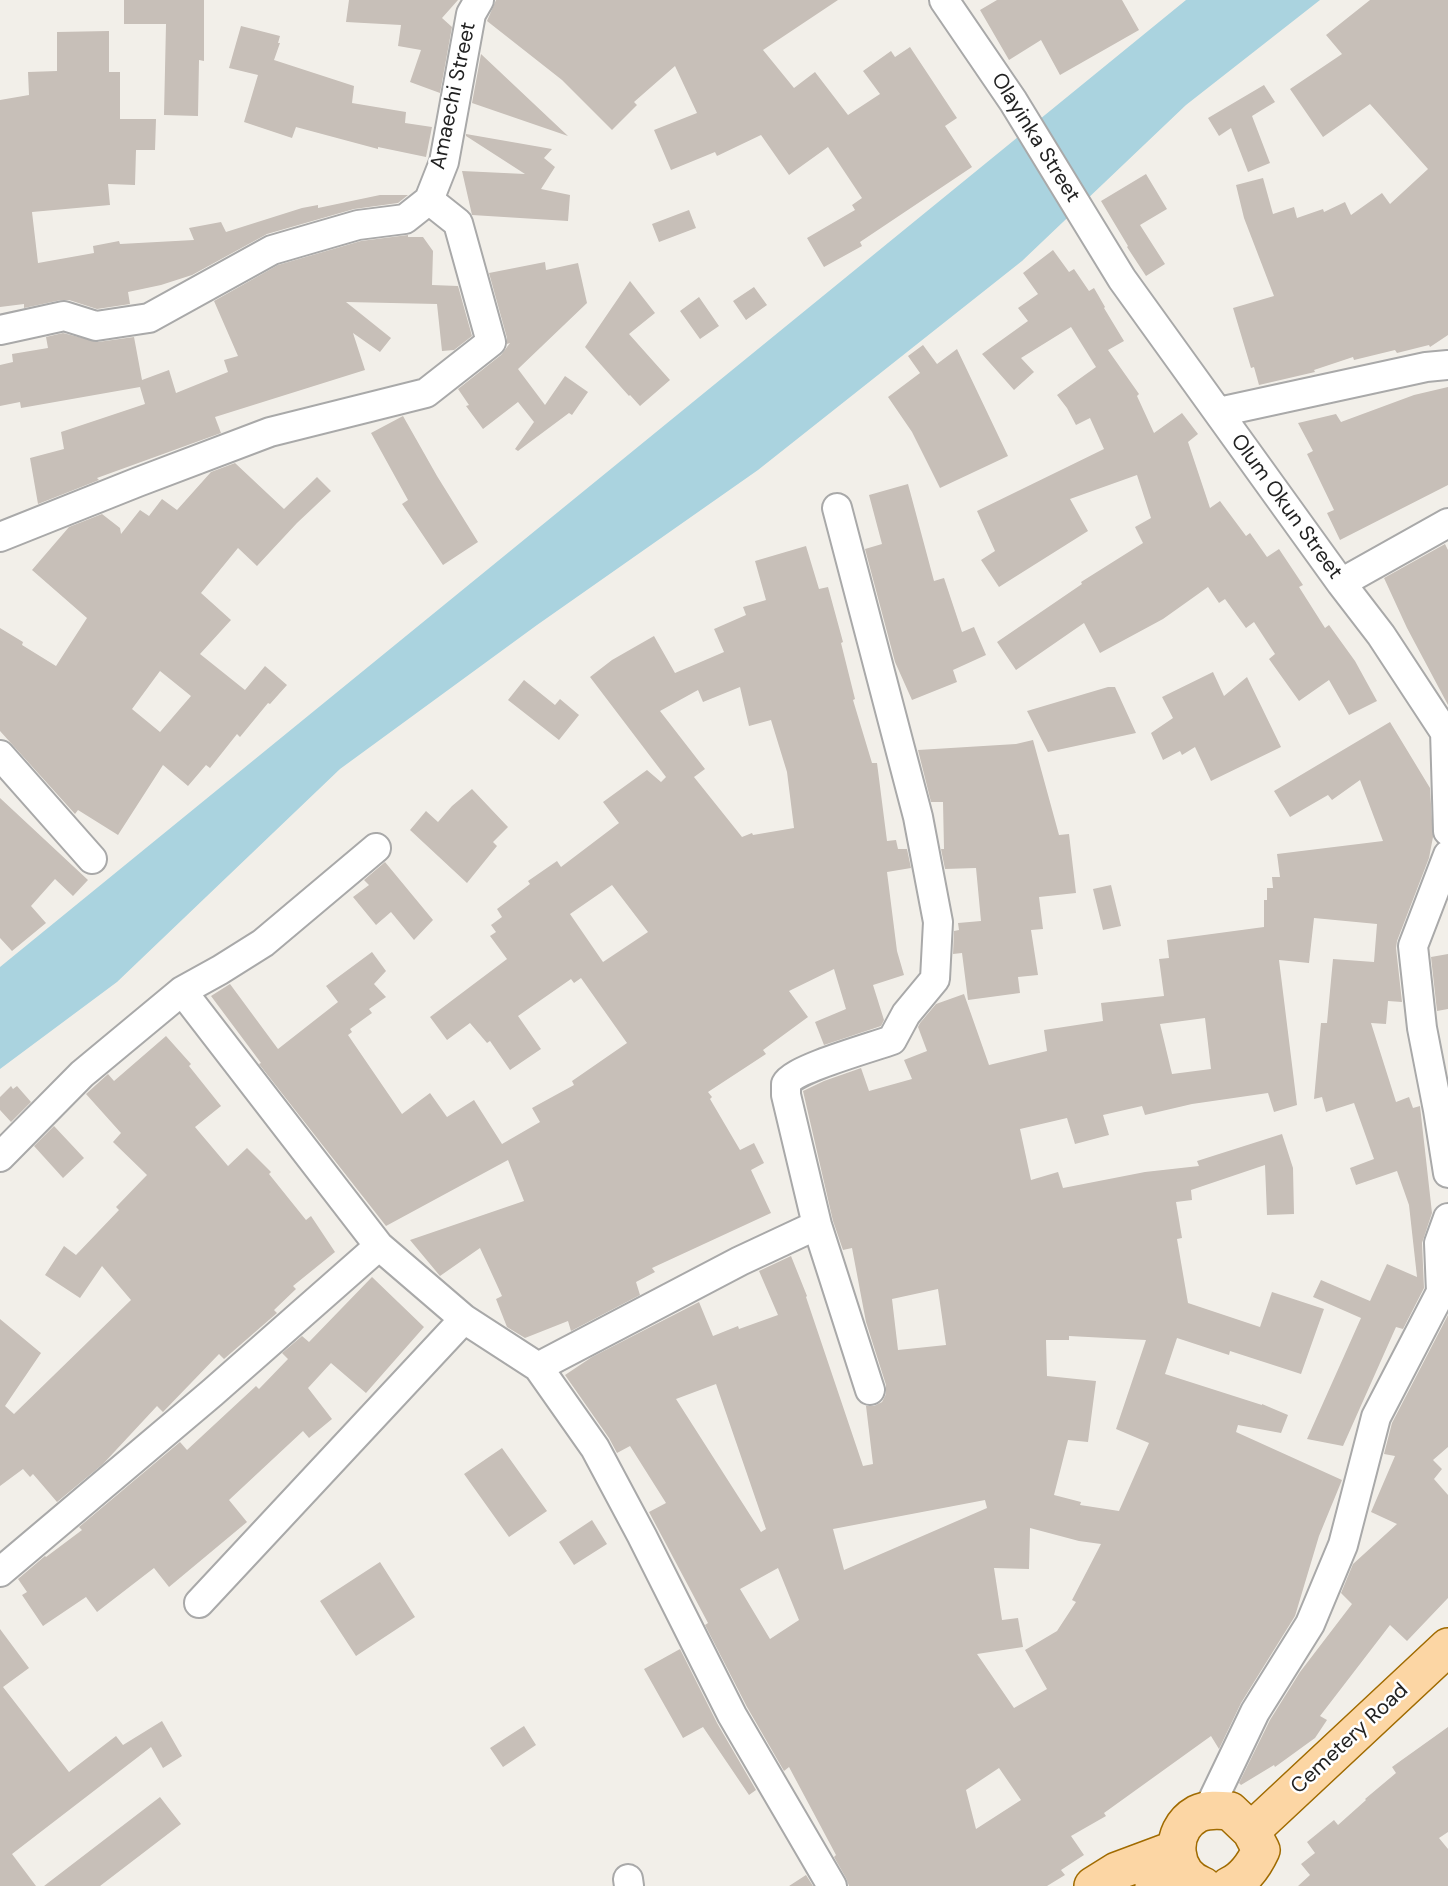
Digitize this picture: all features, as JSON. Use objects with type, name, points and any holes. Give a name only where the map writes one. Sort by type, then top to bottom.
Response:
[{"type":"main road","name":"Cemetery Road","points":[[1256,1840],[1448,1647]]},
{"type":"main road","name":"Cemetery Road","points":[[1256,1840],[1448,1668]]},
{"type":"main road","points":[[1093,1886],[1117,1871],[1203,1879],[1248,1872],[1256,1840],[1230,1811],[1208,1810],[1198,1813],[1189,1819],[1177,1838],[1203,1879]]},
{"type":"street","name":"Amaechi Street","points":[[429,200],[444,162],[471,14],[480,0]]},
{"type":"street","name":"Olayinka Street","points":[[944,0],[1013,101],[1122,279]]},
{"type":"street","points":[[0,330],[64,316],[96,326],[149,318],[272,250],[358,225],[405,219],[429,200],[458,223],[491,342],[426,393],[270,432],[0,537]]},
{"type":"street","name":"Olum Okun Street","points":[[1122,279],[1381,635],[1446,734]]},
{"type":"street","points":[[1219,412],[1426,367],[1448,365]]},
{"type":"street","points":[[837,508],[918,817],[938,922],[935,979],[906,1014],[892,1040],[810,1068],[791,1078],[786,1085],[786,1095],[817,1225],[870,1390]]},
{"type":"street","points":[[1341,583],[1448,523]]},
{"type":"street","points":[[1446,734],[1448,831]]},
{"type":"street","points":[[0,755],[92,859]]},
{"type":"street","points":[[0,1157],[82,1074],[181,991],[263,943],[376,848]]},
{"type":"street","points":[[1448,855],[1413,946],[1422,1028],[1448,1173]]},
{"type":"street","points":[[181,991],[379,1246],[464,1319],[538,1367],[595,1448],[732,1715],[832,1886]]},
{"type":"street","points":[[1208,1810],[1255,1712],[1310,1624],[1343,1545],[1377,1418],[1441,1292],[1439,1243],[1448,1218]]},
{"type":"street","points":[[538,1367],[740,1261],[817,1225]]},
{"type":"street","points":[[0,1572],[212,1393],[379,1246]]},
{"type":"street","points":[[199,1603],[464,1319]]},
{"type":"water","points":[[1186,0],[1320,0],[1186,105],[1022,261],[758,470],[537,625],[340,769],[117,982],[0,1069],[0,967]]},
{"type":"building","points":[[124,0],[204,0],[204,61],[199,60],[198,116],[164,115],[166,24],[124,24]]},
{"type":"building","points":[[349,0],[458,0],[442,18],[452,27],[440,93],[410,82],[421,50],[398,46],[401,25],[346,22]]},
{"type":"building","points":[[496,0],[838,0],[763,50],[794,88],[815,72],[848,115],[880,94],[863,71],[891,51],[895,57],[910,47],[957,118],[945,126],[972,167],[860,242],[862,246],[824,267],[807,238],[855,210],[852,205],[862,198],[828,147],[789,175],[761,135],[717,156],[715,152],[671,170],[654,130],[697,113],[675,66],[634,102],[637,105],[612,130],[562,80],[487,21]]},
{"type":"building","points":[[997,0],[1122,0],[1139,30],[1060,75],[1041,40],[1009,60],[980,10]]},
{"type":"building","points":[[1370,0],[1448,0],[1448,335],[1430,347],[1429,345],[1397,353],[1395,350],[1354,360],[1353,357],[1314,370],[1315,372],[1259,385],[1254,367],[1251,368],[1233,308],[1274,296],[1244,218],[1236,185],[1263,178],[1273,214],[1294,207],[1297,218],[1323,209],[1324,212],[1345,202],[1351,215],[1382,193],[1390,204],[1428,169],[1370,104],[1323,137],[1290,89],[1342,54],[1326,35]]},
{"type":"building","points":[[241,26],[280,36],[274,60],[354,86],[352,103],[406,112],[405,123],[432,127],[426,157],[378,149],[296,127],[292,138],[244,122],[258,75],[229,68]]},
{"type":"building","points":[[109,31],[109,72],[120,72],[120,119],[156,119],[155,150],[136,150],[135,185],[108,184],[110,205],[32,212],[38,263],[94,253],[93,246],[119,241],[120,244],[194,240],[189,228],[221,222],[226,232],[302,208],[318,205],[318,208],[380,195],[408,195],[398,203],[354,209],[267,234],[192,275],[128,292],[130,304],[97,309],[61,300],[24,308],[24,304],[0,307],[0,100],[29,95],[28,72],[57,71],[57,32]]},
{"type":"building","points":[[481,54],[568,136],[472,103]]},
{"type":"building","points":[[1264,85],[1275,102],[1252,116],[1270,163],[1248,172],[1231,128],[1219,136],[1208,118]]},
{"type":"building","points":[[466,134],[552,149],[544,158],[555,167],[541,189],[570,195],[568,221],[472,215],[462,171],[525,174]]},
{"type":"building","points":[[1146,174],[1167,209],[1140,225],[1165,264],[1146,276],[1101,201]]},
{"type":"building","points":[[689,210],[696,228],[659,242],[652,224]]},
{"type":"building","points":[[408,235],[423,237],[433,251],[432,285],[458,286],[472,336],[454,350],[442,351],[437,304],[346,302],[391,338],[380,352],[353,333],[365,370],[215,417],[221,433],[97,478],[99,480],[38,504],[30,458],[64,449],[61,432],[145,404],[140,387],[21,408],[20,402],[0,406],[0,365],[13,362],[12,354],[48,348],[46,337],[63,333],[98,342],[134,337],[142,380],[169,370],[176,393],[228,372],[224,360],[238,356],[214,301],[278,265],[361,241]]},
{"type":"building","points":[[1053,250],[1069,272],[1074,269],[1089,291],[1094,288],[1124,341],[1108,350],[1139,394],[1137,396],[1154,433],[1182,413],[1198,434],[1188,442],[1210,508],[1220,501],[1246,536],[1250,533],[1267,557],[1279,549],[1303,585],[1299,587],[1325,628],[1329,625],[1355,661],[1377,701],[1349,715],[1329,680],[1299,701],[1269,659],[1275,654],[1254,622],[1246,628],[1225,599],[1219,603],[1208,587],[1163,619],[1100,653],[1084,623],[1016,670],[997,642],[1082,584],[1081,582],[1143,543],[1135,527],[1151,518],[1137,475],[1070,499],[1088,531],[999,587],[981,560],[995,551],[977,511],[1104,449],[1090,418],[1076,425],[1057,395],[1096,367],[1071,327],[1021,358],[1034,372],[1014,390],[982,354],[1028,321],[1018,308],[1038,294],[1023,273]]},
{"type":"building","points":[[545,262],[546,270],[578,263],[587,303],[518,369],[545,405],[565,376],[588,392],[572,415],[569,413],[518,451],[515,449],[534,422],[518,402],[483,429],[466,406],[469,405],[458,389],[501,355],[510,343],[507,344],[489,273]]},
{"type":"building","points":[[630,281],[655,313],[629,334],[670,380],[640,406],[585,347]]},
{"type":"building","points":[[754,287],[767,305],[746,320],[733,301]]},
{"type":"building","points":[[699,297],[719,326],[700,339],[680,311]]},
{"type":"building","points":[[923,345],[937,364],[957,349],[1008,456],[940,488],[912,432],[888,397],[920,373],[908,356]]},
{"type":"building","points":[[1448,387],[1448,485],[1340,540],[1327,513],[1334,510],[1307,454],[1313,451],[1298,423],[1336,414],[1341,422],[1414,395]]},
{"type":"building","points":[[403,416],[478,542],[443,565],[402,504],[408,500],[371,433]]},
{"type":"building","points":[[235,463],[284,509],[317,477],[331,491],[257,566],[238,548],[201,593],[231,620],[200,654],[245,690],[265,666],[287,685],[240,737],[237,734],[210,768],[206,765],[188,786],[163,765],[118,835],[78,810],[75,814],[0,731],[0,628],[56,666],[87,618],[32,570],[69,527],[102,514],[120,528],[121,534],[140,510],[149,516],[162,499],[177,510],[211,472]],"holes":[[[160,671],[191,696],[160,732],[132,709]]]},
{"type":"building","points":[[908,484],[934,581],[944,578],[962,632],[974,627],[986,655],[953,670],[957,682],[912,700],[895,662],[865,549],[882,544],[869,495]]},
{"type":"building","points":[[1445,544],[1448,550],[1448,705],[1384,578]]},
{"type":"building","points":[[806,546],[819,589],[828,587],[843,642],[841,643],[855,699],[853,700],[872,763],[877,763],[887,841],[896,840],[898,849],[907,849],[911,868],[887,872],[897,951],[904,975],[873,985],[884,1020],[881,1026],[824,1045],[815,1022],[846,1009],[834,969],[789,991],[808,1017],[763,1050],[766,1054],[708,1092],[740,1150],[754,1143],[764,1163],[751,1170],[771,1213],[652,1268],[655,1272],[636,1282],[640,1295],[573,1330],[571,1331],[568,1321],[525,1338],[507,1327],[496,1299],[502,1296],[480,1248],[440,1276],[410,1240],[524,1201],[508,1160],[386,1226],[259,1064],[261,1063],[211,996],[230,984],[278,1049],[338,1002],[326,986],[372,952],[386,971],[374,984],[386,997],[369,1009],[372,1013],[350,1029],[352,1032],[348,1035],[402,1114],[430,1093],[447,1117],[474,1100],[502,1144],[540,1122],[532,1108],[574,1085],[572,1081],[627,1043],[581,978],[574,983],[571,979],[518,1016],[541,1049],[510,1070],[490,1041],[487,1043],[470,1023],[447,1040],[430,1017],[507,959],[490,936],[496,932],[491,925],[502,917],[497,909],[530,884],[528,881],[557,861],[561,867],[619,823],[603,802],[647,770],[661,782],[666,777],[590,677],[612,660],[654,636],[675,673],[724,652],[714,629],[746,615],[743,607],[766,600],[755,561]],"holes":[[[740,687],[749,726],[771,720],[787,772],[794,828],[753,835],[752,833],[742,837],[694,777],[705,769],[660,711],[698,690],[703,702]],[[612,885],[648,932],[603,962],[570,914]]]},
{"type":"building","points":[[1213,672],[1224,696],[1247,677],[1281,747],[1211,781],[1195,747],[1182,755],[1180,751],[1163,760],[1151,733],[1173,718],[1162,697]]},
{"type":"building","points":[[524,680],[555,705],[560,699],[579,715],[559,740],[508,700]]},
{"type":"building","points":[[1115,687],[1136,733],[1048,752],[1027,711]]},
{"type":"building","points":[[1390,722],[1430,788],[1433,837],[1429,858],[1396,948],[1402,1002],[1388,1001],[1386,1024],[1371,1023],[1396,1102],[1409,1097],[1413,1108],[1420,1106],[1432,1213],[1422,1243],[1424,1288],[1403,1329],[1396,1327],[1343,1446],[1307,1439],[1361,1318],[1313,1297],[1321,1280],[1370,1301],[1387,1264],[1417,1277],[1409,1205],[1397,1171],[1356,1185],[1350,1168],[1374,1159],[1354,1103],[1326,1112],[1322,1097],[1314,1099],[1321,1023],[1327,1023],[1333,959],[1374,962],[1377,924],[1314,918],[1309,963],[1279,960],[1297,1105],[1274,1112],[1268,1093],[1192,1104],[1145,1115],[1142,1106],[1103,1115],[1109,1135],[1075,1144],[1067,1118],[1020,1129],[1031,1180],[1058,1172],[1063,1188],[1145,1172],[1199,1166],[1197,1161],[1282,1134],[1293,1168],[1294,1214],[1267,1215],[1265,1165],[1191,1190],[1192,1200],[1176,1202],[1182,1238],[1177,1239],[1188,1303],[1260,1327],[1272,1292],[1324,1309],[1301,1374],[1230,1351],[1229,1355],[1177,1338],[1165,1374],[1262,1404],[1288,1415],[1281,1433],[1238,1425],[1236,1432],[1342,1480],[1319,1536],[1295,1616],[1241,1703],[1219,1749],[1211,1736],[1104,1813],[1106,1816],[1071,1836],[1084,1855],[1061,1870],[1065,1875],[1047,1886],[849,1886],[834,1857],[836,1855],[789,1767],[784,1771],[747,1707],[705,1625],[708,1623],[649,1512],[666,1503],[630,1446],[617,1453],[565,1375],[592,1357],[699,1302],[713,1336],[778,1315],[759,1271],[791,1256],[807,1296],[863,1466],[873,1464],[866,1406],[882,1402],[886,1385],[866,1322],[852,1248],[843,1250],[833,1221],[803,1091],[861,1068],[869,1091],[912,1079],[904,1060],[927,1051],[918,1027],[920,1023],[936,1004],[964,994],[989,1065],[1047,1051],[1044,1030],[1103,1021],[1101,1003],[1164,996],[1159,959],[1169,958],[1167,940],[1264,927],[1267,888],[1273,888],[1272,877],[1280,877],[1277,854],[1383,841],[1360,780],[1332,800],[1328,795],[1290,817],[1274,791]],"holes":[[[1205,1018],[1211,1069],[1172,1074],[1160,1024]],[[938,1289],[946,1345],[898,1350],[892,1299]],[[1069,1336],[1146,1340],[1116,1429],[1149,1443],[1119,1511],[1080,1505],[1081,1502],[1054,1495],[1068,1440],[1088,1442],[1096,1381],[1047,1376],[1046,1340],[1069,1340]],[[716,1384],[766,1529],[761,1532],[676,1399]],[[985,1500],[987,1508],[844,1570],[833,1529]],[[1030,1528],[1101,1544],[1072,1600],[1076,1602],[1057,1631],[1025,1650],[1047,1689],[1014,1708],[977,1654],[1023,1647],[1018,1618],[1002,1620],[994,1568],[1029,1569]],[[778,1568],[799,1620],[770,1639],[740,1589]],[[999,1768],[1021,1800],[976,1829],[966,1790]]]},
{"type":"building","points":[[1033,740],[1059,835],[1069,834],[1076,893],[1039,897],[1043,929],[1031,930],[1038,975],[1018,977],[1020,993],[968,1000],[962,953],[953,954],[954,931],[959,930],[958,923],[981,921],[976,868],[945,869],[941,849],[944,849],[943,802],[931,802],[918,750],[1016,744]]},
{"type":"building","points":[[472,789],[508,827],[493,842],[497,846],[467,883],[410,830],[426,811],[438,822]]},
{"type":"building","points":[[0,798],[88,880],[73,896],[55,879],[31,906],[46,923],[12,951],[0,938]]},
{"type":"building","points":[[385,862],[433,920],[414,940],[391,912],[376,925],[353,897],[369,885],[364,880]]},
{"type":"building","points":[[1111,885],[1121,926],[1103,930],[1093,889]]},
{"type":"building","points":[[1448,954],[1448,1009],[1437,1011],[1431,957]]},
{"type":"building","points":[[166,1036],[191,1064],[189,1066],[221,1106],[195,1127],[228,1166],[247,1148],[271,1172],[269,1174],[306,1220],[311,1216],[335,1252],[293,1286],[296,1289],[274,1310],[277,1313],[224,1359],[219,1354],[163,1412],[157,1406],[103,1464],[57,1502],[33,1474],[30,1477],[23,1469],[0,1486],[0,1319],[41,1353],[5,1406],[14,1414],[131,1300],[102,1266],[80,1298],[45,1275],[64,1246],[76,1255],[119,1210],[116,1207],[147,1175],[113,1142],[121,1133],[86,1094],[108,1074],[114,1081]]},
{"type":"building","points":[[11,1086],[13,1089],[17,1086],[31,1102],[11,1122],[0,1110],[0,1097]]},
{"type":"building","points":[[54,1126],[84,1158],[63,1178],[34,1146]]},
{"type":"building","points":[[372,1277],[424,1327],[366,1393],[331,1363],[308,1388],[332,1419],[309,1438],[303,1431],[229,1500],[247,1522],[169,1587],[154,1568],[97,1612],[86,1597],[43,1626],[22,1595],[27,1592],[18,1579],[82,1530],[79,1527],[180,1442],[187,1450],[256,1386],[259,1389],[288,1359],[282,1353],[302,1336],[309,1342]]},
{"type":"building","points":[[1448,1315],[1448,1447],[1433,1460],[1442,1469],[1434,1479],[1448,1495],[1448,1598],[1407,1641],[1390,1625],[1320,1716],[1327,1720],[1315,1738],[1275,1767],[1274,1765],[1241,1785],[1239,1783],[1270,1720],[1300,1672],[1352,1604],[1341,1593],[1353,1564],[1397,1524],[1371,1512],[1395,1456],[1384,1454],[1392,1423]]},
{"type":"building","points":[[502,1448],[547,1511],[509,1537],[464,1474]]},
{"type":"building","points":[[592,1520],[607,1544],[574,1565],[559,1542]]},
{"type":"building","points":[[380,1562],[415,1617],[356,1656],[320,1601]]},
{"type":"building","points":[[0,1629],[29,1668],[3,1687],[69,1772],[116,1736],[123,1745],[162,1721],[182,1756],[163,1768],[151,1747],[12,1854],[36,1886],[0,1886]]},
{"type":"building","points":[[680,1649],[717,1723],[756,1790],[749,1795],[703,1727],[683,1738],[644,1669]]},
{"type":"building","points":[[524,1726],[536,1745],[503,1767],[490,1748]]},
{"type":"building","points":[[1448,1727],[1448,1832],[1439,1838],[1448,1849],[1448,1886],[1298,1886],[1310,1875],[1301,1864],[1315,1853],[1307,1842],[1334,1820],[1338,1825],[1396,1773],[1392,1767]]},
{"type":"building","points":[[160,1797],[181,1824],[100,1886],[44,1886]]},
{"type":"building","points":[[806,1875],[813,1886],[789,1886]]}]
